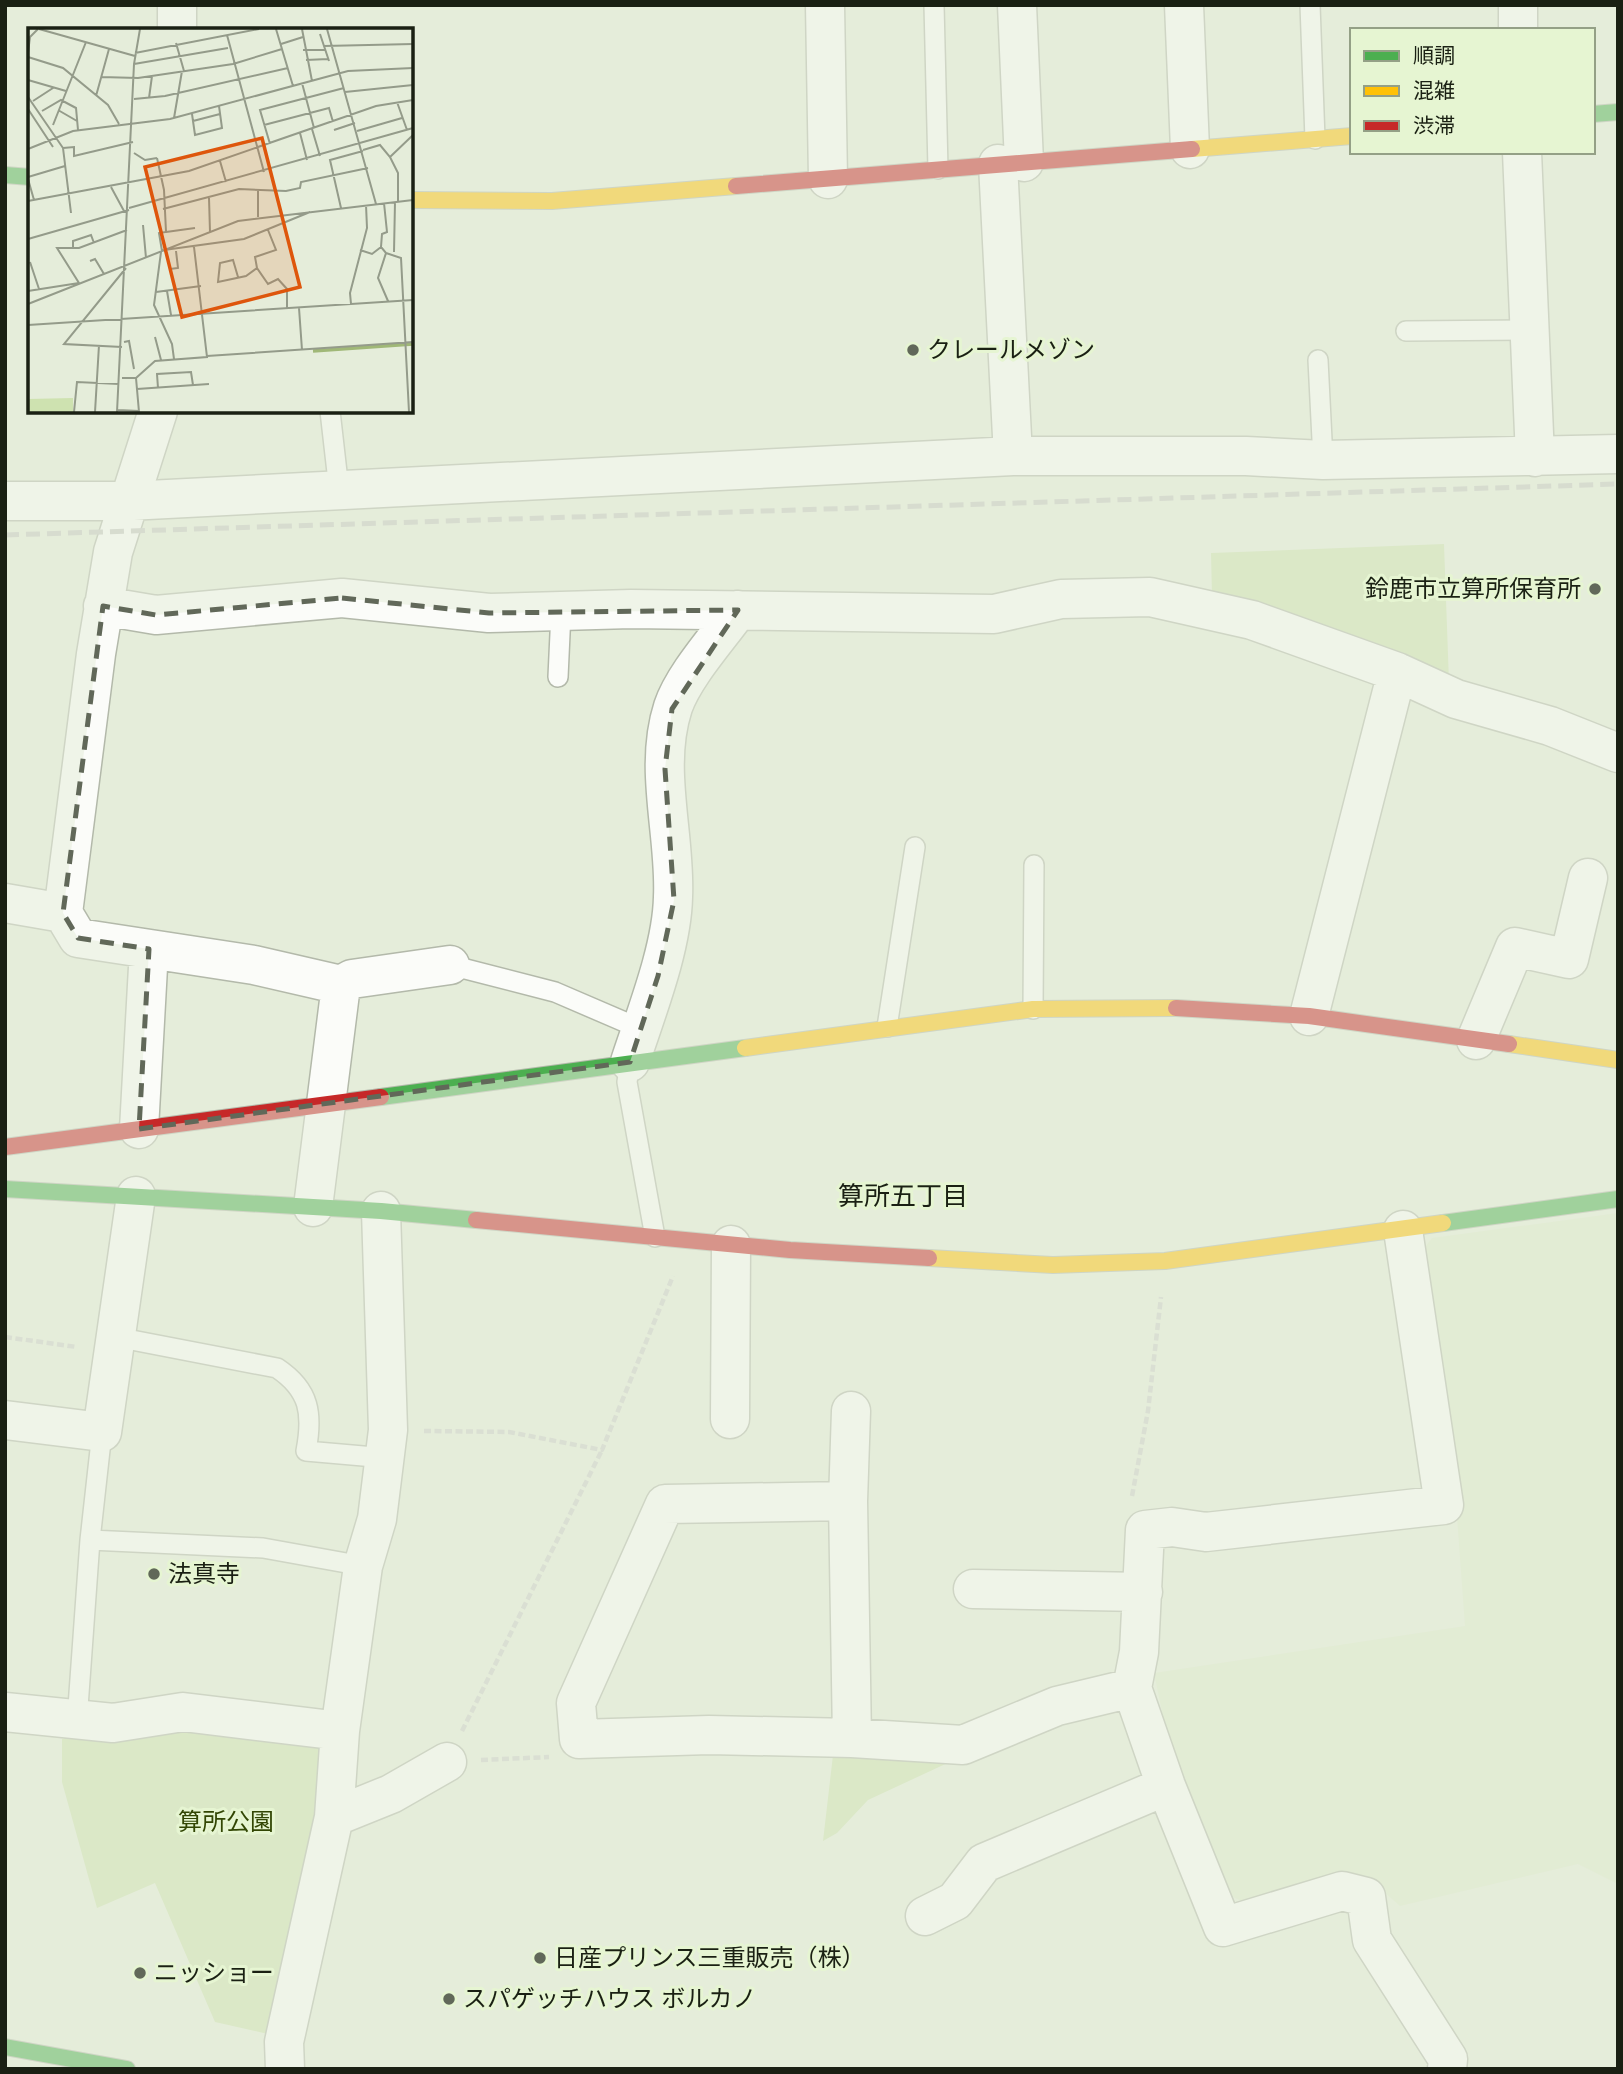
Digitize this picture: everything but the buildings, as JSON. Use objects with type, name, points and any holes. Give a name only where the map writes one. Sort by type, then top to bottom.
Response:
[{"type":"street","points":[[177,5],[177,28]]},
{"type":"street","points":[[825,5],[828,179]]},
{"type":"street","points":[[1013,456],[1011,163],[1017,5]]},
{"type":"street","points":[[1184,5],[1189,149]]},
{"type":"street","points":[[1518,5],[1518,28]]},
{"type":"street","points":[[1595,114],[1618,112]]},
{"type":"street","points":[[413,201],[552,201],[1350,135]]},
{"type":"street","points":[[1522,154],[1535,457]]},
{"type":"street","points":[[5,175],[28,177]]},
{"type":"street","points":[[157,413],[117,531],[103,606],[63,913],[78,938],[254,965],[341,985],[352,979],[450,965]]},
{"type":"street","points":[[5,501],[128,501],[1013,456],[1246,456],[1323,460],[1618,454]]},
{"type":"street","points":[[103,606],[156,615],[342,598],[489,612],[738,610],[994,614],[1061,599],[1150,597],[1252,620],[1397,672],[1456,699],[1550,726],[1618,753]]},
{"type":"street","points":[[636,1045],[658,976],[674,900],[665,769],[673,709],[680,691],[738,610]]},
{"type":"street","points":[[1309,1016],[1397,672]]},
{"type":"street","points":[[1476,1040],[1515,947],[1569,959],[1588,878]]},
{"type":"street","points":[[5,903],[63,913]]},
{"type":"street","points":[[139,1129],[149,949]]},
{"type":"street","points":[[313,1207],[341,985]]},
{"type":"street","points":[[5,1147],[507,1082],[636,1045],[887,1027],[1033,1009],[1174,1007],[1309,1016],[1618,1060]]},
{"type":"street","points":[[5,1189],[382,1211],[731,1245],[1053,1265],[1166,1261],[1618,1199]]},
{"type":"street","points":[[5,1420],[102,1432],[136,1196]]},
{"type":"street","points":[[285,2069],[284,2042],[334,1817],[340,1731],[363,1566],[377,1519],[387,1444],[382,1211]]},
{"type":"street","points":[[1403,1230],[1444,1505],[1206,1532],[1172,1527],[1145,1530],[1139,1652],[1132,1688],[1166,1786],[1223,1927],[1342,1891],[1367,1897],[1372,1940],[1448,2059],[1447,2069]]},
{"type":"street","points":[[730,1419],[731,1245]]},
{"type":"street","points":[[851,1411],[848,1501],[852,1738]]},
{"type":"street","points":[[848,1501],[665,1504],[576,1703],[579,1739],[709,1735],[852,1738],[963,1745],[1057,1706],[1132,1688]]},
{"type":"street","points":[[973,1589],[1143,1592]]},
{"type":"street","points":[[5,1712],[113,1723],[183,1712],[340,1731]]},
{"type":"street","points":[[334,1817],[391,1794],[447,1762]]},
{"type":"street","points":[[925,1916],[955,1901],[984,1863],[1166,1786]]},
{"type":"street","points":[[5,2047],[127,2069]]},
{"type":"lane","points":[[934,5],[938,169]]},
{"type":"lane","points":[[1310,5],[1315,139]]},
{"type":"lane","points":[[1406,331],[1530,330]]},
{"type":"lane","points":[[1318,360],[1323,460]]},
{"type":"lane","points":[[330,413],[339,490]]},
{"type":"lane","points":[[558,677],[561,612]]},
{"type":"lane","points":[[887,1027],[915,847]]},
{"type":"lane","points":[[1033,1009],[1034,865]]},
{"type":"lane","points":[[450,965],[555,992],[636,1045],[626,1083],[655,1237]]},
{"type":"lane","points":[[115,1345],[277,1368],[304,1396],[311,1424],[306,1451],[387,1444]]},
{"type":"lane","points":[[76,1721],[90,1540],[102,1432]]},
{"type":"lane","points":[[90,1540],[263,1548],[363,1566]]},
{"type":"path","points":[[579,1739],[568,1756],[447,1762],[602,1450],[687,1241]]},
{"type":"path","points":[[1145,1530],[1130,1507],[1148,1411],[1166,1261]]},
{"type":"path","points":[[5,1337],[115,1345]]},
{"type":"path","points":[[387,1444],[509,1432],[602,1450]]},
{"type":"highlighted area","points":[[342,598],[489,613],[738,610],[672,709],[665,769],[674,900],[658,976],[630,1062],[139,1129],[149,949],[78,938],[63,913],[103,606],[156,615]]},
{"type":"shaded area","points":[[1618,1213],[1618,1884],[1578,1864],[1400,1906],[1365,1875],[1253,1906],[1233,1897],[1170,1750],[1154,1673],[1465,1626],[1457,1517],[1419,1255],[1432,1238]]},
{"type":"green space","points":[[1444,544],[1449,682],[1212,597],[1211,553]]},
{"type":"green space","name":"算所公園","points":[[185,1720],[334,1747],[268,2034],[215,2022],[155,1883],[97,1908],[62,1782],[62,1739],[91,1732]]},
{"type":"green space","points":[[833,1755],[954,1760],[868,1800],[837,1833],[823,1841]]},
{"type":"railway","points":[[5,535],[1618,484]]},
{"type":"traffic: fast","points":[[1595,114],[1618,112]]},
{"type":"traffic: fast","points":[[5,175],[28,177]]},
{"type":"traffic: fast","points":[[381,1097],[745,1048]]},
{"type":"traffic: fast","points":[[5,1189],[381,1211],[476,1220]]},
{"type":"traffic: fast","points":[[1443,1223],[1618,1199]]},
{"type":"traffic: fast","points":[[5,2047],[127,2069]]},
{"type":"traffic: slow","points":[[1192,149],[1350,136]]},
{"type":"traffic: slow","points":[[413,200],[552,201],[736,186]]},
{"type":"traffic: slow","points":[[745,1048],[1033,1009],[1176,1008]]},
{"type":"traffic: slow","points":[[1509,1044],[1618,1060]]},
{"type":"traffic: slow","points":[[929,1258],[1053,1265],[1165,1261],[1443,1223]]},
{"type":"traffic: jam","points":[[736,186],[1192,149]]},
{"type":"traffic: jam","points":[[1176,1008],[1309,1016],[1509,1044]]},
{"type":"traffic: jam","points":[[5,1147],[381,1097]]},
{"type":"traffic: jam","points":[[476,1220],[790,1250],[929,1258]]},
{"type":"place","name":"クレールメゾン","points":[[913,350]]},
{"type":"place","name":"鈴鹿市立算所保育所","points":[[1595,589]]},
{"type":"place","name":"法真寺","points":[[154,1574]]},
{"type":"place","name":"日産プリンス三重販売（株）","points":[[540,1958]]},
{"type":"place","name":"ニッショー","points":[[140,1973]]},
{"type":"place","name":"スパゲッチハウス ボルカノ","points":[[449,1999]]},
{"type":"district","name":"算所五丁目","points":[[903,1196]]}]
